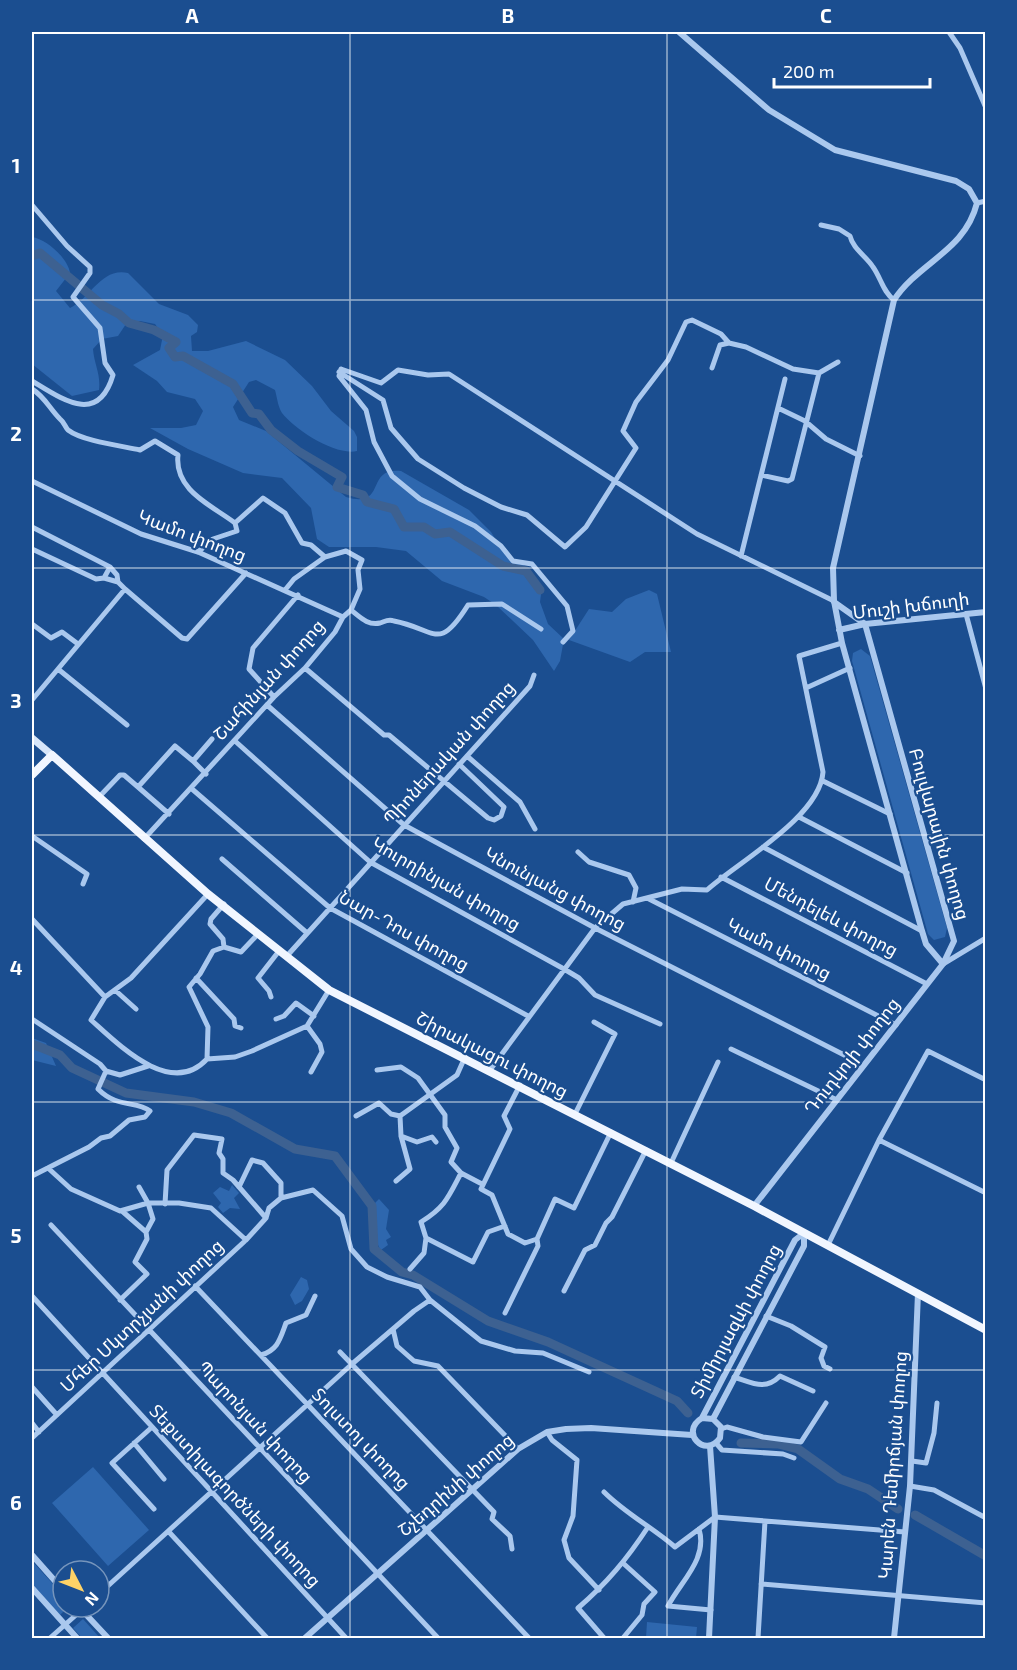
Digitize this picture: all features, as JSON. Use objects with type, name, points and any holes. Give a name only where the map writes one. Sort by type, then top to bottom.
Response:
[{"type":"main road","name":"Շիրակացու փողոց","points":[[32,738],[208,894],[224,904],[282,954],[329,990],[575,1113],[986,1330]]},
{"type":"main road","points":[[32,775],[52,755]]},
{"type":"street","points":[[679,32],[770,110],[835,150],[956,181],[969,189],[977,203],[972,222],[945,252],[903,286],[894,300],[833,568],[834,602],[842,643],[922,932],[926,944],[943,964]]},
{"type":"street","points":[[949,32],[960,48],[986,108]]},
{"type":"street","points":[[977,203],[986,201]]},
{"type":"street","points":[[32,205],[67,246],[90,267],[90,273],[73,297],[100,328],[105,363],[113,375],[104,397],[91,404],[75,404],[58,398],[32,381]]},
{"type":"street","points":[[821,225],[838,229],[850,236],[851,242],[873,266],[888,296],[894,300]]},
{"type":"street","points":[[339,372],[382,400],[391,428],[418,459],[464,488],[501,507],[527,515],[565,548],[586,527],[636,448],[623,431],[636,402],[668,360],[686,322],[692,320],[710,328],[721,334],[729,343]]},
{"type":"street","points":[[712,368],[720,345],[729,343],[746,347],[794,369],[819,373],[838,362]]},
{"type":"street","points":[[339,372],[341,369],[381,383],[398,370],[428,375],[449,374],[697,534],[834,602],[865,624]]},
{"type":"street","points":[[339,372],[339,376],[366,410],[374,442],[392,476],[420,499],[475,526],[501,546],[513,561],[532,564],[542,574],[567,606],[573,631],[563,642]]},
{"type":"street","points":[[761,475],[788,482],[792,479],[819,373]]},
{"type":"street","points":[[741,556],[785,379]]},
{"type":"street","points":[[32,389],[46,400],[51,413],[62,420],[67,429],[77,434],[141,450],[155,441],[178,455],[177,465],[191,492],[235,523],[237,531],[213,539],[198,552]]},
{"type":"street","points":[[778,408],[806,421],[825,439],[860,456]]},
{"type":"street","name":"Կամո փողոց","points":[[32,481],[141,534],[198,552],[343,617]]},
{"type":"street","points":[[235,523],[263,498],[285,513],[302,543],[311,545],[325,557]]},
{"type":"street","points":[[32,527],[110,567],[117,575],[118,582]]},
{"type":"street","points":[[32,549],[96,579],[104,578],[118,582],[182,638],[192,636],[246,573]]},
{"type":"street","points":[[285,590],[294,579],[325,557],[346,551],[362,560],[358,570],[360,589],[351,610],[367,622],[377,624],[390,620],[439,635],[448,632],[468,605],[502,604],[541,629]]},
{"type":"street","points":[[104,578],[110,567]]},
{"type":"street","points":[[32,700],[125,589]]},
{"type":"street","points":[[274,697],[249,669],[249,659],[253,648],[298,595]]},
{"type":"street","name":"Շահինյան փողոց","points":[[144,839],[206,774],[274,697],[305,668],[335,632],[343,617],[351,610]]},
{"type":"street","name":"Մուշի խճուղի","points":[[840,630],[865,624],[986,612]]},
{"type":"street","points":[[966,614],[986,689]]},
{"type":"street","points":[[32,624],[51,638],[62,632],[78,644]]},
{"type":"street","name":"Բուլվարային փողոց","points":[[865,624],[954,941],[943,964]]},
{"type":"street","points":[[490,1070],[595,928],[623,904],[682,889],[706,890],[799,818],[823,781],[823,766],[799,656],[842,643]]},
{"type":"street","points":[[305,668],[488,818],[494,820],[501,816],[504,807],[459,764]]},
{"type":"street","points":[[806,688],[850,668]]},
{"type":"street","points":[[58,669],[127,725]]},
{"type":"street","name":"Պիոներական փողոց","points":[[271,997],[258,978],[307,933],[330,908],[530,686],[534,675]]},
{"type":"street","name":"Կնունյանց փողոց","points":[[267,705],[404,825],[595,928],[855,1061]]},
{"type":"street","points":[[193,761],[212,739]]},
{"type":"street","name":"Կուրղինյան փողոց","points":[[235,741],[370,862],[564,969],[579,978],[595,995],[660,1024]]},
{"type":"street","points":[[138,787],[175,746],[206,774]]},
{"type":"street","points":[[466,756],[520,802],[535,829]]},
{"type":"street","points":[[99,797],[120,775],[124,775],[169,814]]},
{"type":"street","points":[[823,781],[891,815]]},
{"type":"street","name":"Նար-Դոս փողոց","points":[[192,789],[330,908],[528,1016]]},
{"type":"street","points":[[799,818],[907,873]]},
{"type":"street","points":[[32,836],[87,874],[83,884]]},
{"type":"street","points":[[763,848],[922,932]]},
{"type":"street","points":[[578,852],[589,862],[629,875],[636,888],[633,902]]},
{"type":"street","points":[[222,859],[307,933]]},
{"type":"street","name":"Մենդելեև փողոց","points":[[721,877],[927,984]]},
{"type":"street","points":[[208,894],[131,978],[105,997],[91,1020],[148,1066],[174,1074],[200,1068],[207,1059],[208,1027],[189,987],[213,951],[224,947],[241,952],[258,934]]},
{"type":"street","name":"Կամո փողոց","points":[[649,899],[896,1025]]},
{"type":"street","points":[[224,904],[210,924],[223,939],[224,947]]},
{"type":"street","points":[[32,919],[105,997]]},
{"type":"street","name":"Դուդկոյի փողոց","points":[[754,1206],[943,964],[986,938]]},
{"type":"street","points":[[196,978],[234,1019],[235,1026],[241,1028]]},
{"type":"street","points":[[207,1059],[235,1057],[307,1026],[329,990]]},
{"type":"street","points":[[116,991],[136,1009]]},
{"type":"street","points":[[276,1019],[284,1016],[296,1003],[314,1016]]},
{"type":"street","points":[[32,1019],[100,1064],[104,1078],[98,1089],[110,1099],[121,1104],[146,1108],[149,1114],[129,1120],[110,1136],[101,1138],[89,1147],[32,1176]]},
{"type":"street","points":[[575,1113],[615,1034],[594,1022]]},
{"type":"street","points":[[307,1026],[324,1053],[311,1072]]},
{"type":"street","points":[[731,1049],[837,1100]]},
{"type":"street","points":[[828,1245],[879,1140],[928,1051],[986,1080]]},
{"type":"street","points":[[356,1116],[379,1102],[391,1114],[400,1116],[457,1075],[465,1057]]},
{"type":"street","points":[[671,1163],[718,1062]]},
{"type":"street","points":[[104,1078],[128,1074],[148,1066]]},
{"type":"street","points":[[377,1070],[405,1069],[418,1078],[445,1115],[445,1127],[457,1148],[451,1162],[462,1173],[482,1185]]},
{"type":"street","points":[[520,1085],[504,1116],[510,1129],[481,1189],[492,1195],[508,1234],[525,1244],[537,1239]]},
{"type":"street","points":[[396,1181],[410,1169],[401,1136],[400,1116]]},
{"type":"street","points":[[505,1313],[538,1246],[537,1239],[555,1199],[573,1208],[611,1132]]},
{"type":"street","points":[[165,1204],[167,1170],[194,1135],[222,1139],[219,1153],[223,1159],[223,1173],[239,1187],[266,1218]]},
{"type":"street","points":[[401,1136],[417,1142],[432,1137],[436,1142]]},
{"type":"street","points":[[879,1140],[986,1193]]},
{"type":"street","points":[[564,1290],[585,1250],[595,1245],[606,1223],[612,1217],[646,1150]]},
{"type":"street","points":[[239,1187],[252,1160],[263,1163],[281,1183],[281,1198],[313,1190],[342,1216],[351,1249],[359,1261],[387,1277],[420,1287],[430,1300],[481,1341],[515,1352],[543,1353],[589,1372]]},
{"type":"street","points":[[48,1168],[71,1189],[131,1217],[146,1232]]},
{"type":"street","points":[[410,1269],[424,1253],[426,1238],[421,1222],[441,1210],[462,1173]]},
{"type":"street","points":[[120,1300],[147,1274],[135,1262],[147,1239],[146,1232],[153,1219],[148,1203],[139,1187]]},
{"type":"street","name":"Մհեր Մկտրչյանի փողոց","points":[[32,1438],[246,1240],[266,1218],[269,1208],[281,1198]]},
{"type":"street","points":[[120,1211],[148,1203],[179,1203],[211,1208],[246,1240]]},
{"type":"street","name":"Պարոնյան փողոց","points":[[51,1225],[438,1638]]},
{"type":"street","points":[[426,1238],[473,1262],[488,1232],[505,1226]]},
{"type":"street","name":"Տիմիրյազևի փողոց","points":[[692,1435],[694,1425],[702,1418],[795,1240],[804,1233]]},
{"type":"street","name":"Տիմիրյազևի փողոց","points":[[713,1419],[804,1246],[804,1233]]},
{"type":"street","name":"Տոլստոյ փողոց","points":[[195,1286],[529,1638]]},
{"type":"street","name":"Կարեն Դեմիրճյան փողոց","points":[[894,1638],[912,1461],[918,1293]]},
{"type":"street","points":[[766,1294],[775,1299]]},
{"type":"street","name":"Տեքստիլագործների փողոց","points":[[32,1296],[101,1374],[346,1638]]},
{"type":"street","points":[[261,1355],[271,1352],[278,1344],[286,1323],[306,1315],[315,1296]]},
{"type":"street","points":[[111,1583],[352,1364],[430,1300]]},
{"type":"street","points":[[766,1316],[791,1326],[825,1347],[821,1358],[824,1366],[830,1369]]},
{"type":"street","points":[[393,1329],[398,1346],[414,1361],[438,1366],[518,1449]]},
{"type":"street","points":[[340,1352],[494,1512],[492,1519],[510,1536],[512,1549]]},
{"type":"street","points":[[734,1377],[762,1386],[771,1385],[780,1376],[813,1391]]},
{"type":"street","points":[[32,1387],[57,1415]]},
{"type":"street","points":[[717,1443],[721,1429],[727,1427],[763,1437],[801,1443],[826,1403]]},
{"type":"street","points":[[912,1461],[926,1463],[938,1403]]},
{"type":"street","name":"Տիմիրյազևի փողոց","points":[[702,1418],[713,1419],[721,1429]]},
{"type":"street","points":[[32,1424],[39,1432]]},
{"type":"street","points":[[151,1428],[112,1463],[154,1509]]},
{"type":"street","name":"Շչեդրինի փողոց","points":[[306,1638],[518,1449],[547,1432],[591,1428],[692,1435]]},
{"type":"street","points":[[547,1432],[552,1440],[577,1460],[573,1516],[564,1540],[569,1558],[599,1590]]},
{"type":"street","points":[[692,1435],[699,1444],[710,1446],[717,1443]]},
{"type":"street","points":[[134,1443],[164,1479]]},
{"type":"street","points":[[717,1443],[722,1450],[783,1454],[794,1458]]},
{"type":"street","points":[[709,1638],[715,1517],[710,1446]]},
{"type":"street","points":[[910,1486],[934,1490],[986,1518]]},
{"type":"street","points":[[604,1492],[675,1547],[715,1517],[904,1532]]},
{"type":"street","points":[[758,1638],[765,1521]]},
{"type":"street","points":[[604,1638],[578,1608],[624,1564],[648,1527]]},
{"type":"street","points":[[699,1529],[703,1542],[696,1565],[680,1583],[668,1606],[711,1610]]},
{"type":"street","points":[[168,1532],[267,1638]]},
{"type":"street","points":[[32,1555],[51,1576]]},
{"type":"street","points":[[623,1638],[642,1616],[644,1604],[656,1592],[624,1564]]},
{"type":"street","points":[[761,1584],[986,1603]]},
{"type":"street","points":[[32,1588],[78,1638]]},
{"type":"street","points":[[50,1638],[71,1619]]},
{"type":"street","points":[[92,1619],[108,1638]]},
{"type":"shaded area","points":[[32,237],[44,241],[65,261],[70,273],[56,291],[70,308],[103,279],[119,272],[128,273],[159,304],[188,315],[198,325],[197,332],[191,336],[192,351],[208,351],[246,341],[285,360],[312,386],[331,411],[354,431],[357,437],[357,451],[348,452],[327,446],[296,427],[282,413],[275,390],[256,380],[249,382],[233,407],[239,420],[266,431],[346,497],[359,499],[367,497],[383,475],[390,471],[401,471],[469,510],[491,532],[503,551],[530,570],[542,587],[540,602],[548,624],[564,639],[560,661],[554,671],[533,640],[496,605],[484,597],[442,581],[406,551],[376,547],[329,547],[317,539],[311,508],[282,478],[243,473],[188,449],[150,428],[181,428],[196,425],[203,411],[195,399],[167,392],[157,381],[133,365],[160,350],[163,335],[155,324],[140,321],[126,324],[118,336],[102,339],[93,349],[99,390],[72,396],[32,364]]},
{"type":"shaded area","points":[[649,590],[657,594],[671,652],[645,652],[630,662],[569,640],[589,609],[612,612],[626,599]]},
{"type":"shaded area","points":[[861,649],[870,656],[947,928],[945,937],[934,940],[928,934],[852,661],[853,653]]},
{"type":"shaded area","points":[[32,1038],[46,1043],[56,1066],[32,1060]]},
{"type":"shaded area","points":[[232,1185],[239,1193],[234,1198],[240,1209],[230,1208],[223,1213],[218,1207],[221,1203],[213,1193],[220,1187],[229,1191]]},
{"type":"shaded area","points":[[379,1199],[389,1210],[386,1229],[391,1237],[386,1240],[388,1245],[381,1250],[376,1240],[375,1227],[375,1203]]},
{"type":"shaded area","points":[[301,1277],[307,1280],[309,1289],[302,1301],[295,1305],[290,1295]]},
{"type":"shaded area","points":[[93,1467],[149,1530],[111,1563],[111,1559],[102,1559],[52,1503]]},
{"type":"shaded area","points":[[32,1561],[51,1582],[51,1605],[32,1584]]},
{"type":"shaded area","points":[[83,1619],[100,1638],[82,1638],[73,1628]]},
{"type":"shaded area","points":[[647,1622],[697,1627],[696,1638],[646,1638]]},
{"type":"waterway","points":[[32,256],[40,253],[102,305],[119,314],[129,323],[154,330],[176,342],[169,348],[175,357],[183,356],[233,384],[252,413],[259,414],[271,430],[298,451],[342,477],[337,487],[363,495],[367,502],[394,509],[404,527],[424,527],[435,534],[450,532],[503,566],[526,571],[540,590]]},
{"type":"waterway","points":[[32,1044],[60,1055],[72,1068],[126,1093],[194,1102],[231,1113],[295,1149],[335,1156],[372,1206],[374,1249],[402,1272],[413,1275],[488,1321],[548,1342],[677,1401],[688,1413]]},
{"type":"waterway","points":[[741,1443],[778,1444],[798,1449],[840,1479],[868,1489],[898,1509]]},
{"type":"waterway","points":[[915,1515],[986,1556]]}]
